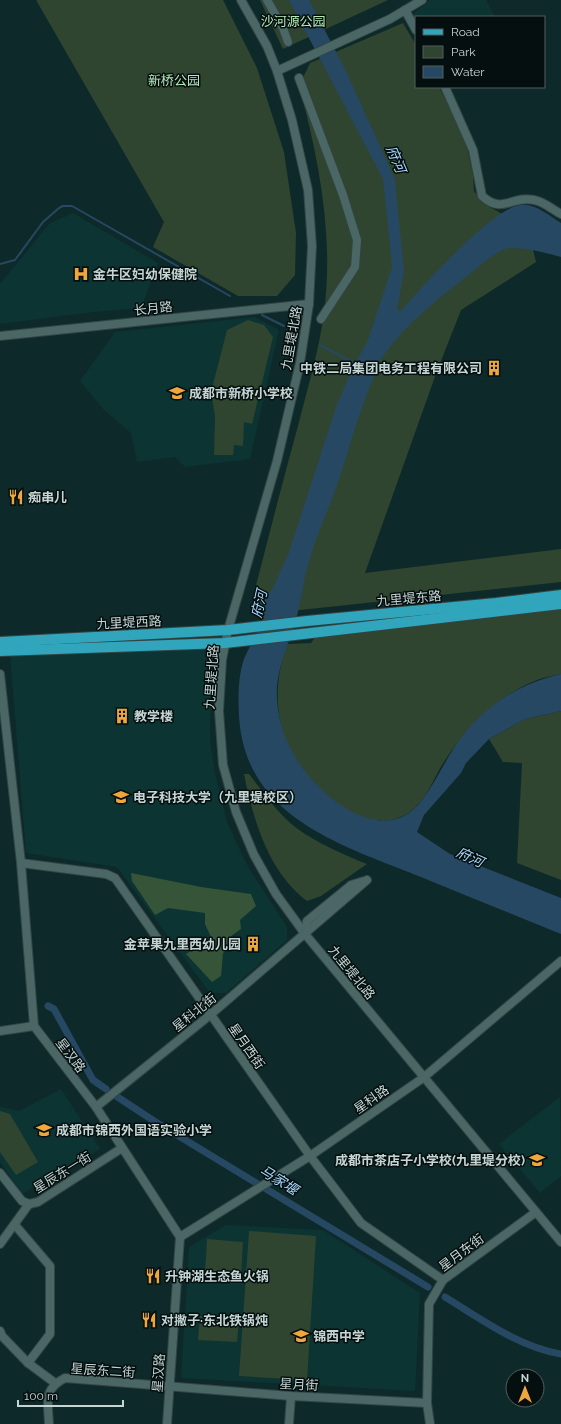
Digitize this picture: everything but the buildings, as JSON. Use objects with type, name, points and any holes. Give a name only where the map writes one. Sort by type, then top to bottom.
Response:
[{"type":"main road","name":"九里堤东路","points":[[259,626],[496,603],[561,595]]},
{"type":"main road","points":[[0,651],[225,643],[561,604]]},
{"type":"main road","name":"九里堤西路","points":[[0,642],[228,630],[259,626]]},
{"type":"street","name":"九里堤北路","points":[[241,0],[267,46],[277,71],[292,120],[308,190],[312,246],[309,304],[300,363],[277,461],[228,630],[222,660],[219,711],[223,765],[236,812],[254,855],[276,894],[305,934],[423,1078],[561,1242]]},
{"type":"street","points":[[267,0],[283,28],[288,42]]},
{"type":"street","points":[[277,71],[342,42],[422,0]]},
{"type":"street","points":[[405,10],[415,28]]},
{"type":"street","points":[[300,78],[343,195],[357,240],[354,267],[321,319]]},
{"type":"street","points":[[445,88],[473,150],[482,196],[494,205],[502,205],[522,199],[535,200],[561,214]]},
{"type":"street","name":"长月路","points":[[0,336],[309,304]]},
{"type":"street","points":[[0,674],[21,863],[34,1026],[0,1031]]},
{"type":"street","name":"星月西街","points":[[21,863],[106,874],[116,878],[210,1015],[310,1156],[361,1223],[443,1280]]},
{"type":"street","name":"星科北街","points":[[96,1107],[210,1015],[305,934],[367,880],[351,885],[307,921],[305,934]]},
{"type":"street","name":"星科路","points":[[180,1237],[310,1156],[423,1078],[561,960]]},
{"type":"street","name":"星汉路","points":[[34,1026],[96,1107],[180,1237],[167,1424]]},
{"type":"street","name":"星辰东一街","points":[[0,1173],[22,1201],[29,1204],[38,1202],[122,1148]]},
{"type":"street","points":[[0,1244],[29,1204]]},
{"type":"street","name":"星月东街","points":[[430,1424],[427,1403],[429,1304],[443,1280],[536,1212]]},
{"type":"street","points":[[15,1225],[50,1266],[50,1334],[28,1363]]},
{"type":"street","points":[[0,1331],[2,1336],[28,1363],[55,1383]]},
{"type":"street","name":"星辰东二街","points":[[49,1424],[48,1393],[55,1383],[65,1378],[169,1388]]},
{"type":"street","name":"星月街","points":[[169,1388],[427,1403]]},
{"type":"street","points":[[289,1424],[291,1396]]},
{"type":"shaded area","points":[[430,0],[486,0],[494,16],[415,16],[415,19],[413,16],[415,12]]},
{"type":"shaded area","name":"金牛区妇幼保健院","points":[[73,213],[158,263],[141,308],[85,313],[0,324],[0,284],[50,223]]},
{"type":"shaded area","name":"成都市新桥小学校","points":[[255,317],[279,330],[250,459],[185,467],[175,457],[137,462],[131,433],[104,410],[80,381],[115,332]]},
{"type":"shaded area","name":"电子科技大学（九里堤校区）","points":[[214,649],[210,688],[210,741],[215,773],[227,822],[246,863],[287,927],[287,940],[226,993],[210,993],[117,867],[26,853],[10,654]]},
{"type":"shaded area","points":[[131,873],[201,887],[251,894],[256,906],[240,920],[241,929],[231,936],[234,944],[223,953],[221,976],[212,982],[186,954],[211,937],[205,924],[205,913],[168,908],[155,915],[132,881]]},
{"type":"shaded area","name":"成都市锦西外国语实验小学","points":[[61,1089],[100,1149],[22,1194],[0,1162],[0,1107],[19,1111]]},
{"type":"shaded area","name":"成都市茶店子小学校(九里堤分校)","points":[[560,1097],[561,1176],[540,1193],[499,1144]]},
{"type":"shaded area","name":"锦西中学","points":[[226,1225],[323,1230],[420,1293],[415,1391],[181,1378],[189,1247]]},
{"type":"green space","name":"新桥公园","points":[[36,0],[223,0],[257,68],[284,152],[296,233],[295,275],[277,296],[238,296],[153,247],[164,222]]},
{"type":"green space","name":"沙河源公园","points":[[260,0],[388,0],[283,49]]},
{"type":"green space","points":[[403,23],[415,43],[415,88],[440,88],[465,137],[473,175],[474,191],[483,203],[528,229],[536,262],[461,310],[437,371],[365,573],[561,549],[561,582],[263,614],[253,597],[316,354],[324,313],[327,284],[327,256],[323,198],[313,142],[299,86],[310,63]]},
{"type":"green space","points":[[248,320],[264,325],[273,337],[252,424],[244,422],[243,446],[234,445],[233,455],[214,455],[215,416],[211,392],[227,330]]},
{"type":"green space","points":[[561,609],[561,674],[540,679],[522,687],[495,704],[461,738],[442,765],[422,799],[412,811],[405,815],[388,821],[369,819],[351,812],[334,801],[318,787],[304,771],[285,739],[279,715],[278,692],[280,668],[287,644],[311,643],[316,636]]},
{"type":"green space","points":[[561,711],[561,880],[517,863],[522,763],[503,762],[489,739],[525,719]]},
{"type":"green space","points":[[244,774],[249,774],[269,800],[290,823],[322,844],[367,864],[321,896],[307,901],[293,889],[282,875],[264,844],[252,809]]},
{"type":"green space","points":[[0,1111],[10,1114],[38,1162],[16,1175],[0,1152]]},
{"type":"green space","points":[[249,1231],[316,1236],[307,1380],[239,1376]]},
{"type":"green space","points":[[207,1239],[243,1242],[241,1276],[205,1273]]},
{"type":"green space","points":[[200,1316],[239,1319],[237,1342],[198,1340]]},
{"type":"water","points":[[289,0],[309,0],[344,67],[395,179],[404,271],[397,310],[401,311],[440,268],[475,234],[492,220],[508,210],[520,205],[537,208],[561,223],[561,257],[518,248],[500,251],[443,295],[411,323],[381,359],[361,410],[336,488],[308,563],[296,618],[279,675],[277,699],[281,724],[296,758],[310,778],[330,797],[356,814],[370,819],[384,821],[397,819],[410,812],[422,800],[434,783],[461,737],[477,719],[498,701],[510,694],[535,682],[561,674],[561,711],[525,719],[489,739],[466,763],[461,773],[424,815],[417,832],[450,854],[561,898],[561,934],[360,853],[330,839],[303,823],[278,803],[259,780],[245,751],[239,716],[240,680],[244,659],[263,618],[261,600],[272,590],[289,552],[336,407],[352,369],[368,340],[392,267],[383,179]]},
{"type":"waterway","points":[[0,264],[15,260],[43,222],[59,208],[63,206],[72,206],[230,296]]},
{"type":"waterway","points":[[262,315],[284,326]]},
{"type":"waterway","points":[[320,345],[356,364]]},
{"type":"waterway","name":"马家堰","points":[[48,1006],[54,1009],[93,1080],[106,1089]]},
{"type":"waterway","name":"马家堰","points":[[116,1096],[154,1121],[428,1287]]},
{"type":"waterway","name":"马家堰","points":[[445,1297],[486,1323],[515,1339],[561,1354]]},
{"type":"place","name":"金牛区妇幼保健院","points":[[81,274]]},
{"type":"place","name":"中铁二局集团电务工程有限公司","points":[[494,368]]},
{"type":"place","name":"成都市新桥小学校","points":[[177,393]]},
{"type":"place","name":"痴串儿","points":[[16,497]]},
{"type":"place","name":"教学楼","points":[[122,716]]},
{"type":"place","name":"电子科技大学（九里堤校区）","points":[[121,797]]},
{"type":"place","name":"金苹果九里西幼儿园","points":[[253,944]]},
{"type":"place","name":"成都市锦西外国语实验小学","points":[[44,1130]]},
{"type":"place","name":"成都市茶店子小学校(九里堤分校)","points":[[537,1160]]},
{"type":"place","name":"升钟湖生态鱼火锅","points":[[153,1276]]},
{"type":"place","name":"对撇子·东北铁锅炖","points":[[149,1320]]},
{"type":"place","name":"锦西中学","points":[[301,1336]]},
{"type":"water label","name":"府河","points":[[396,159]]},
{"type":"water label","name":"府河","points":[[259,604]]},
{"type":"water label","name":"府河","points":[[470,857]]}]
